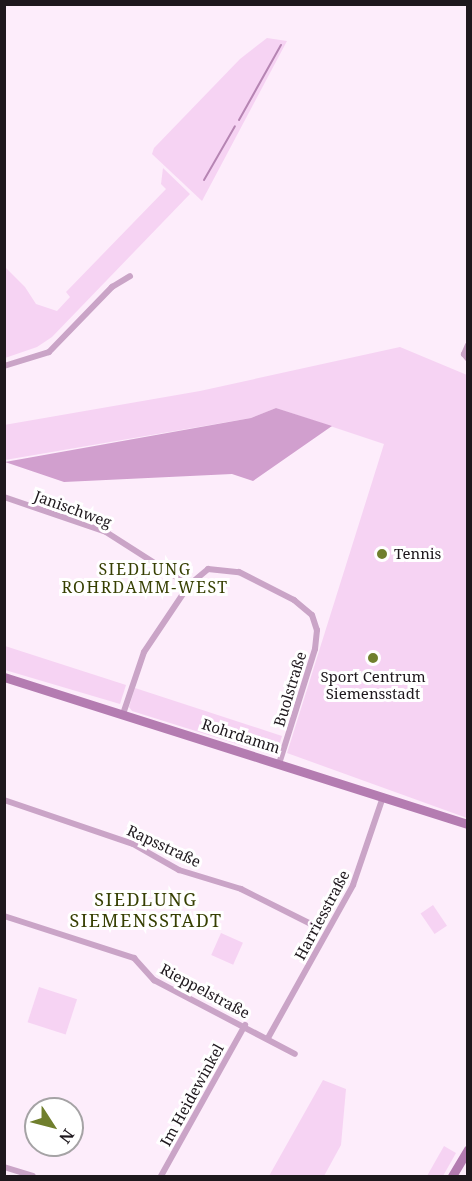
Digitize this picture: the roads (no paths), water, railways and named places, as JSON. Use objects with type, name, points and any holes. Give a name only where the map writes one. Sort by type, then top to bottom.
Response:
[{"type":"main road","name":"Rohrdamm","points":[[5,679],[123,714],[468,824]]},
{"type":"main road","points":[[452,1176],[468,1149]]},
{"type":"street","points":[[4,366],[49,352],[121,279],[130,276]]},
{"type":"street","points":[[466,356],[468,345]]},
{"type":"street","name":"Janischweg","points":[[4,497],[106,532],[189,585]]},
{"type":"street","name":"Buolstraße","points":[[189,585],[208,569],[239,572],[294,600],[314,621],[315,649],[279,764]]},
{"type":"street","points":[[123,714],[144,652],[189,585]]},
{"type":"street","name":"Harriesstraße","points":[[268,1038],[363,863],[383,798]]},
{"type":"street","name":"Rapsstraße","points":[[4,800],[133,844],[179,870],[241,889],[309,923]]},
{"type":"street","name":"Rieppelstraße","points":[[4,916],[134,958],[154,980],[245,1025],[295,1054]]},
{"type":"street","points":[[320,929],[327,933]]},
{"type":"street","name":"Im Heidewinkel","points":[[161,1176],[245,1025]]},
{"type":"street","points":[[4,1167],[33,1176]]},
{"type":"waterway","points":[[239,120],[281,45]]},
{"type":"waterway","points":[[204,180],[235,126]]},
{"type":"tunnel","points":[[309,923],[320,929]]},
{"type":"place","name":"Tennis","points":[[382,554]]},
{"type":"place","name":"Sport Centrum Siemensstadt","points":[[373,658]]},
{"type":"district","name":"SIEDLUNG ROHRDAMM-WEST","points":[[145,578]]},
{"type":"district","name":"SIEDLUNG SIEMENSSTADT","points":[[146,910]]}]
